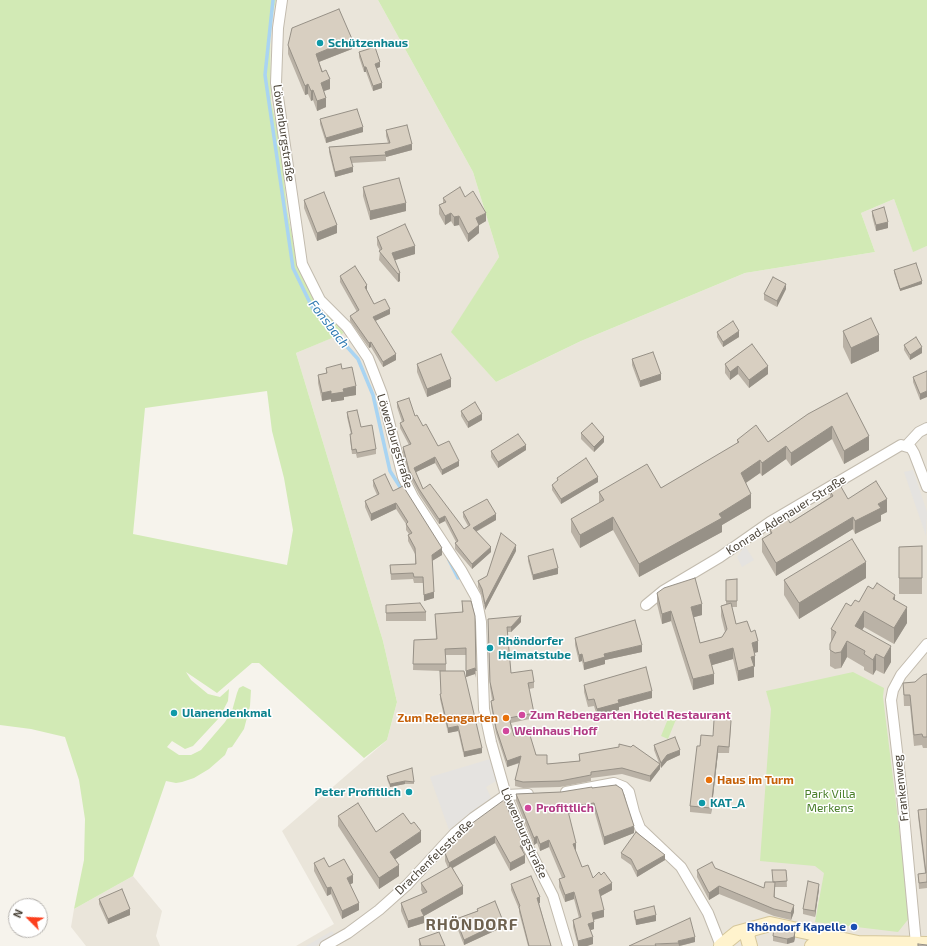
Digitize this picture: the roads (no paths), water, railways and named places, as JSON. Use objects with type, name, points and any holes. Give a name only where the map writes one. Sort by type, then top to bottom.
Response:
[{"type":"main road","points":[[721,946],[737,933],[770,924],[858,943]]},
{"type":"main road","points":[[750,946],[747,935],[752,929]]},
{"type":"main road","points":[[812,946],[858,943],[922,944]]},
{"type":"street","name":"Löwenburgstraße","points":[[282,0],[278,28],[276,83],[302,264],[320,300],[347,327],[368,358],[382,394],[403,477],[413,497],[461,570],[476,597],[481,622],[484,709],[506,795],[526,843],[553,896],[568,946]]},
{"type":"street","name":"Konrad-Adenauer-Straße","points":[[646,605],[663,591],[720,557],[770,522],[894,448],[901,445],[906,446],[920,432],[927,428]]},
{"type":"street","points":[[906,446],[914,453],[927,487]]},
{"type":"street","name":"Frankenweg","points":[[922,944],[891,700],[893,690],[901,675],[927,644]]},
{"type":"street","points":[[556,793],[614,783],[624,787],[629,792],[640,828],[681,867],[708,913],[721,946]]},
{"type":"street","points":[[506,795],[539,794]]},
{"type":"street","name":"Drachenfelsstraße","points":[[325,946],[348,933],[379,910],[407,884],[455,834],[506,795]]},
{"type":"waterway","name":"Fonsbach","points":[[273,0],[265,75],[293,268],[313,309],[358,359],[373,395],[390,471],[402,490]]},
{"type":"waterway","name":"Fonsbach","points":[[449,560],[458,578]]},
{"type":"place","name":"Schützenhaus","points":[[320,43]]},
{"type":"place","name":"Rhöndorfer Heimatstube","points":[[490,648]]},
{"type":"place","name":"Ulanendenkmal","points":[[174,713]]},
{"type":"place","name":"Zum Rebengarten Hotel Restaurant","points":[[522,715]]},
{"type":"place","name":"Zum Rebengarten","points":[[506,718]]},
{"type":"place","name":"Weinhaus Hoff","points":[[506,731]]},
{"type":"place","name":"Haus im Turm","points":[[709,780]]},
{"type":"place","name":"Peter Profitlich","points":[[409,792]]},
{"type":"place","name":"KAT_A","points":[[702,803]]},
{"type":"place","name":"Profittlich","points":[[528,808]]},
{"type":"place","name":"Rhöndorf Kapelle","points":[[854,927]]},
{"type":"district","name":"RHÖNDORF","points":[[472,925]]},
{"type":"park label","name":"Park Villa Merkens","points":[[830,801]]}]
